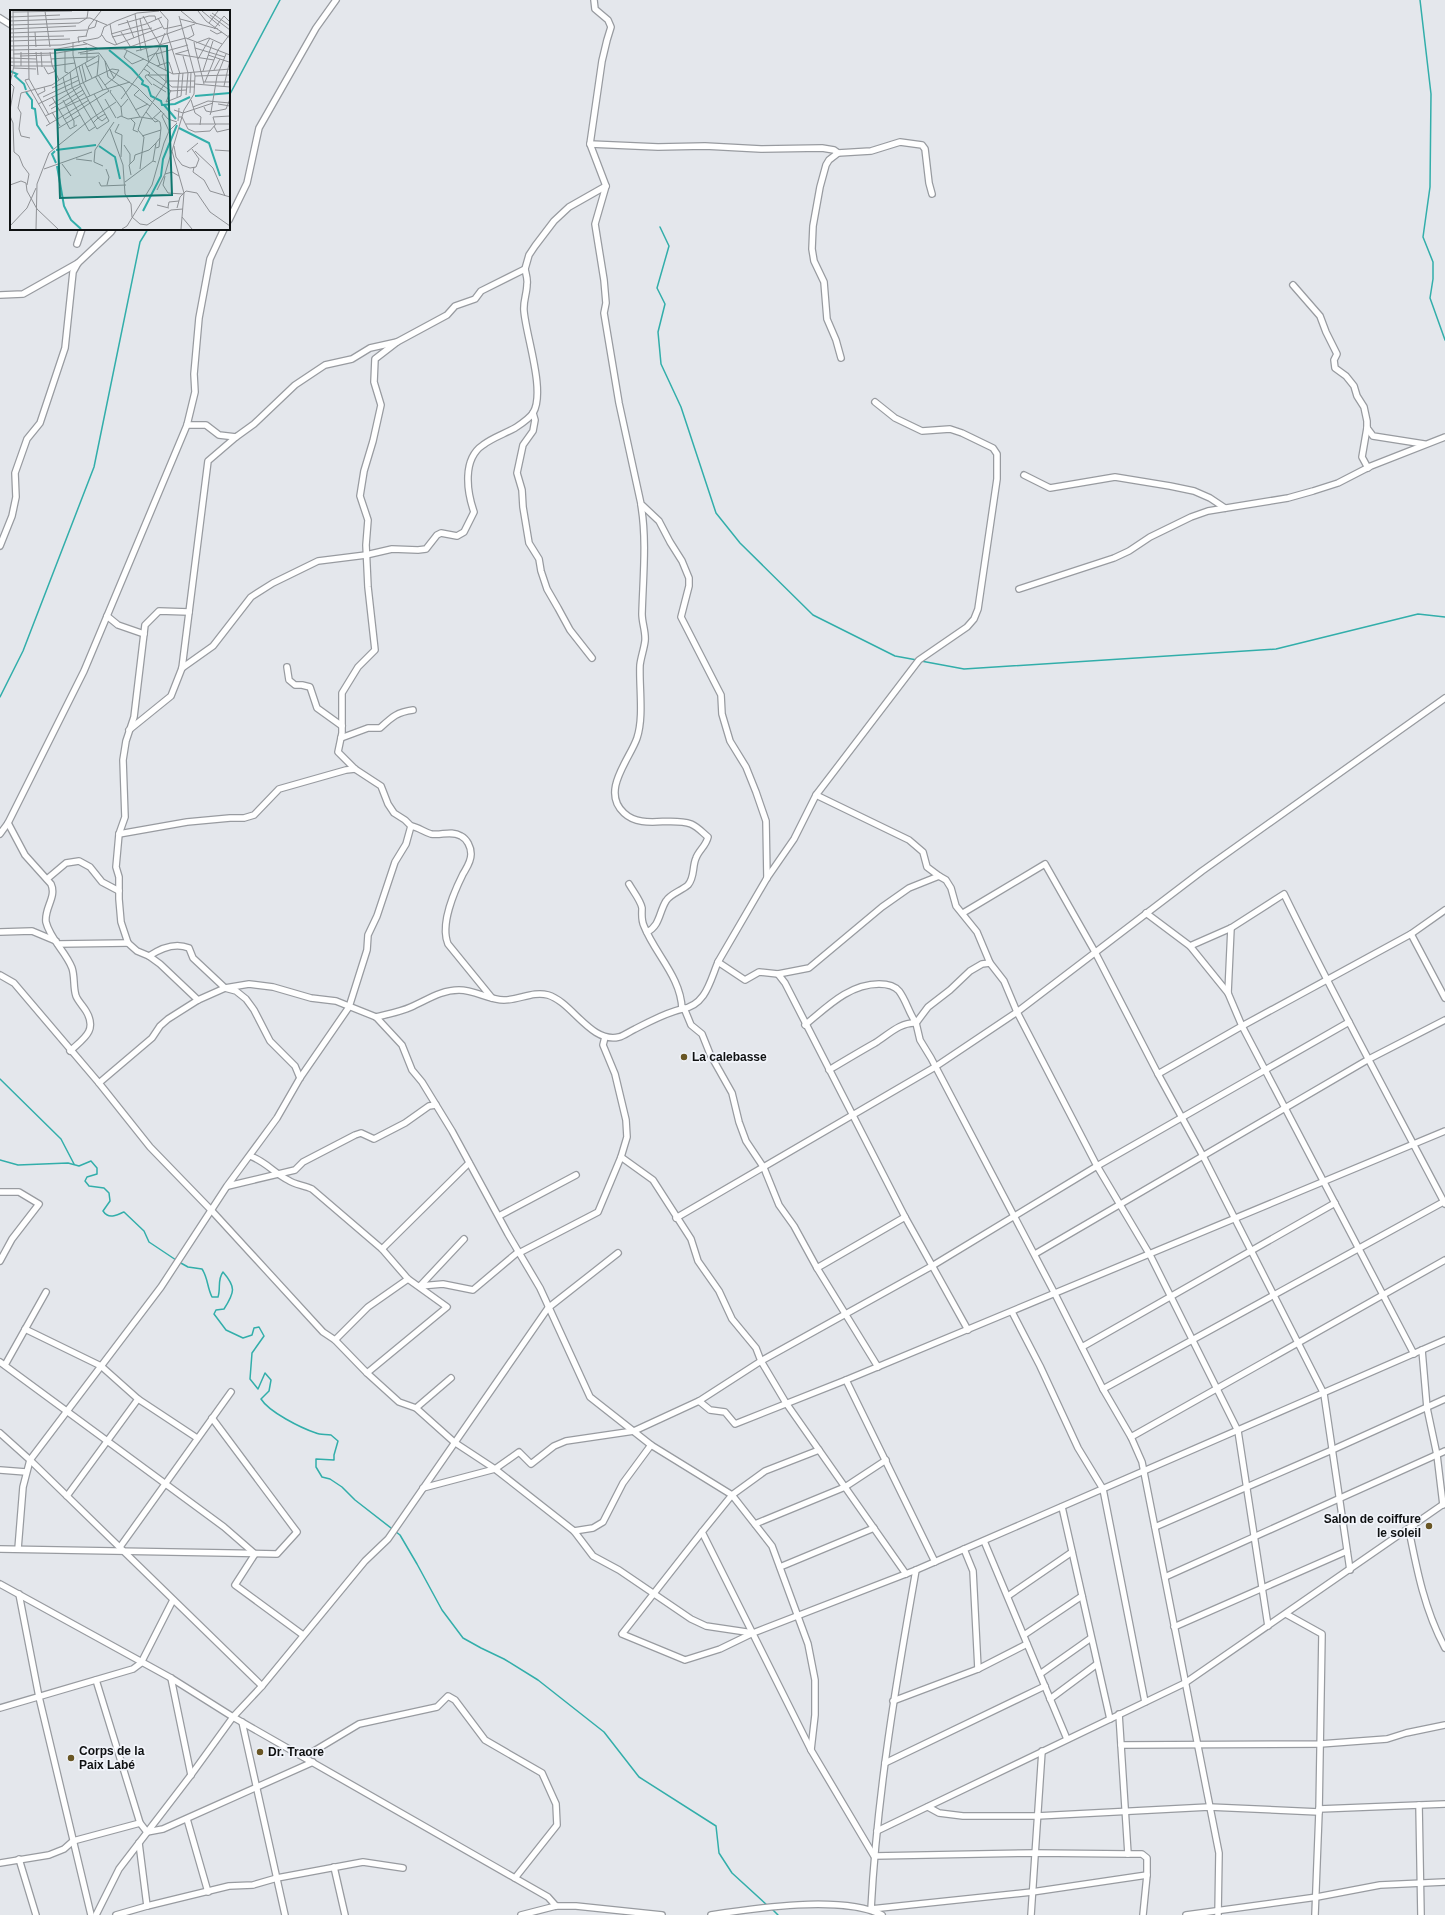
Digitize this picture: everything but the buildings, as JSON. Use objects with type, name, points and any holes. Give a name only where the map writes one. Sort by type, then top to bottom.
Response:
[{"type":"street","points":[[230,218],[247,183],[259,128],[316,28],[336,0]]},
{"type":"street","points":[[594,0],[595,9],[608,20],[611,27],[606,40],[602,61],[590,144],[606,186],[595,224],[604,280],[606,303],[604,313],[619,402],[641,504],[644,547],[642,616],[645,640],[640,665],[640,707],[637,737],[622,766],[615,790],[619,808],[635,820],[691,824],[708,837],[706,845],[696,858],[694,874],[690,883],[681,891],[668,897],[653,929],[647,932]]},
{"type":"street","points":[[0,18],[10,24]]},
{"type":"street","points":[[590,144],[658,147],[705,146],[761,149],[822,148],[838,153],[870,151],[900,142],[922,145],[926,155],[929,183],[932,194]]},
{"type":"street","points":[[838,153],[829,160],[826,165],[820,187],[813,226],[812,249],[814,261],[824,282],[827,319],[836,340],[841,358]]},
{"type":"street","points":[[182,668],[213,646],[251,597],[273,583],[318,561],[392,550],[426,549],[436,535],[441,533],[457,536],[464,532],[474,512],[468,494],[471,458],[482,445],[503,435],[524,422],[533,413],[537,400],[535,371],[524,311],[524,299],[527,284],[525,269],[529,255],[554,221],[569,207],[606,186]]},
{"type":"street","points":[[77,244],[82,230]]},
{"type":"street","points":[[0,295],[23,294],[78,263],[112,230]]},
{"type":"street","points":[[0,834],[8,823],[84,671],[187,425],[195,392],[194,374],[199,318],[210,259],[224,230]]},
{"type":"street","points":[[0,546],[12,516],[16,497],[14,473],[27,439],[40,423],[65,348],[73,272],[78,263]]},
{"type":"street","points":[[493,999],[448,944],[445,937],[448,915],[459,884],[469,865],[471,854],[469,845],[462,836],[457,834],[433,834],[411,826],[394,813],[388,804],[381,786],[355,769],[338,752],[342,726],[342,693],[358,667],[374,650],[366,555],[368,520],[360,496],[364,471],[373,441],[381,405],[374,382],[375,359],[397,342],[447,315],[455,306],[475,299],[481,291],[525,269]]},
{"type":"street","points":[[1293,285],[1320,316],[1337,354],[1334,360],[1335,368],[1346,376],[1354,386],[1357,396],[1364,407],[1367,428],[1362,458],[1368,468]]},
{"type":"street","points":[[129,730],[171,696],[182,668],[208,461],[254,424],[295,385],[325,365],[352,359],[370,348],[397,342]]},
{"type":"street","points":[[376,1017],[399,1011],[448,991],[461,990],[493,999],[519,999],[540,993],[558,999],[564,1006],[579,1017],[585,1025],[605,1037],[619,1037],[670,1012],[693,1007],[702,999],[718,962],[767,878],[794,839],[816,795],[919,660],[967,627],[974,619],[978,609],[997,480],[997,454],[993,448],[950,429],[922,431],[895,418],[875,402]]},
{"type":"street","points":[[533,413],[535,420],[533,431],[523,445],[517,473],[522,490],[523,508],[529,543],[539,559],[541,570],[551,595],[570,630],[592,658]]},
{"type":"street","points":[[187,425],[206,425],[219,435],[236,437]]},
{"type":"street","points":[[1367,428],[1372,436],[1382,439],[1401,439],[1426,444]]},
{"type":"street","points":[[1019,589],[1114,558],[1191,517],[1208,511],[1288,498],[1313,491],[1338,483],[1368,468],[1445,437]]},
{"type":"street","points":[[1024,475],[1050,488],[1115,477],[1170,486],[1210,498],[1224,508]]},
{"type":"street","points":[[641,504],[659,521],[682,561],[689,578],[689,586],[681,617],[721,695],[722,714],[730,741],[746,767],[766,821],[767,878]]},
{"type":"street","points":[[189,612],[159,611],[145,625],[134,717],[126,741],[123,760],[125,817],[119,834],[116,867],[121,922],[128,943],[137,951],[149,956],[198,1000]]},
{"type":"street","points":[[107,616],[118,625],[144,634]]},
{"type":"street","points":[[287,667],[289,680],[295,685],[310,687],[317,708],[342,726]]},
{"type":"street","points":[[676,1218],[935,1067],[1017,1012],[1202,871],[1445,698]]},
{"type":"street","points":[[341,738],[368,728],[380,728],[392,717],[401,712],[413,710]]},
{"type":"street","points":[[119,834],[187,822],[244,818],[254,814],[279,789],[346,770],[355,769]]},
{"type":"street","points":[[816,795],[909,840],[923,852],[927,867],[946,880],[951,888],[956,906],[977,932],[990,963],[1004,981],[1017,1012],[1097,1166],[1150,1255],[1238,1431],[1268,1626]]},
{"type":"street","points":[[8,823],[25,855],[47,879],[53,889],[53,894],[46,912],[47,924],[72,968],[76,996],[88,1012],[90,1028],[88,1035],[70,1051]]},
{"type":"street","points":[[18,1549],[26,1472],[30,1460],[161,1287],[228,1186],[277,1118],[300,1078],[349,1007],[367,950],[368,935],[377,916],[395,862],[406,844],[411,826]]},
{"type":"street","points":[[47,879],[66,863],[79,861],[90,867],[102,882],[119,891]]},
{"type":"street","points":[[963,913],[1045,864],[1095,952],[1158,1074],[1203,1156],[1324,1394],[1350,1570]]},
{"type":"street","points":[[718,962],[745,980],[759,972],[778,974],[809,968],[887,903],[909,888],[939,876]]},
{"type":"street","points":[[629,884],[642,907],[641,916],[644,927],[682,996],[683,1009],[691,1025],[702,1034],[710,1054],[732,1093],[738,1122],[746,1141],[764,1168],[779,1205],[794,1226],[817,1268],[878,1367]]},
{"type":"street","points":[[1103,1389],[1358,1248],[1445,1202],[1326,980],[1284,894],[1230,928],[1190,946]]},
{"type":"street","points":[[1158,1074],[1242,1026],[1411,934],[1445,910]]},
{"type":"street","points":[[1146,913],[1190,946],[1228,993],[1242,1026],[1265,1071],[1414,1354]]},
{"type":"street","points":[[1228,993],[1230,928]]},
{"type":"street","points":[[0,932],[32,931],[57,942],[128,943]]},
{"type":"street","points":[[1411,934],[1445,998]]},
{"type":"street","points":[[149,956],[158,950],[178,944],[189,948],[193,958],[225,988],[236,991],[246,999],[254,1010],[270,1041],[295,1066],[300,1078]]},
{"type":"street","points":[[916,1023],[928,1007],[950,990],[970,971],[982,964],[990,963]]},
{"type":"street","points":[[778,974],[785,983],[805,1025],[905,1217],[968,1330]]},
{"type":"street","points":[[0,975],[14,983],[150,1147],[212,1211],[323,1332],[335,1340],[367,1373],[400,1402],[416,1408],[454,1442],[495,1469],[574,1531],[593,1556],[619,1570],[653,1595],[671,1604],[691,1619],[706,1626],[753,1633]]},
{"type":"street","points":[[99,1084],[152,1038],[164,1023],[198,1000],[225,988],[249,984],[273,987],[311,998],[336,1001],[376,1017],[402,1045],[412,1070],[422,1082],[452,1131],[540,1288],[590,1397],[651,1444],[732,1495],[772,1546],[799,1616],[808,1644],[815,1680],[815,1715],[811,1750]]},
{"type":"street","points":[[805,1025],[836,1000],[855,988],[867,984],[892,985],[898,990],[916,1023],[920,1040],[1035,1254],[1103,1389],[1131,1437],[1145,1471],[1219,1853],[1219,1912]]},
{"type":"street","points":[[1035,1254],[1369,1058],[1445,1020]]},
{"type":"street","points":[[423,1488],[495,1469],[519,1452],[531,1464],[554,1446],[566,1441],[634,1431],[699,1401],[761,1361],[932,1266],[1097,1166],[1349,1022]]},
{"type":"street","points":[[829,1070],[877,1042],[892,1031],[910,1023],[916,1023]]},
{"type":"street","points":[[420,1286],[443,1284],[473,1290],[519,1252],[598,1212],[621,1157],[627,1137],[626,1120],[615,1074],[603,1045],[605,1037]]},
{"type":"street","points":[[228,1186],[295,1170],[303,1162],[361,1133],[374,1139],[409,1120],[429,1106],[436,1105]]},
{"type":"street","points":[[699,1401],[710,1410],[725,1412],[735,1424],[1012,1312],[1324,1183],[1445,1131]]},
{"type":"street","points":[[250,1156],[257,1158],[288,1181],[304,1185],[312,1189],[382,1249],[408,1279],[447,1306],[367,1373]]},
{"type":"street","points":[[621,1157],[653,1180],[676,1218],[691,1239],[698,1261],[719,1290],[732,1318],[756,1348],[761,1361],[786,1403],[906,1574]]},
{"type":"street","points":[[382,1249],[469,1163]]},
{"type":"street","points":[[499,1216],[576,1175]]},
{"type":"street","points":[[0,1192],[19,1192],[39,1204],[12,1239],[0,1261]]},
{"type":"street","points":[[1082,1347],[1335,1203]]},
{"type":"street","points":[[817,1268],[905,1217]]},
{"type":"street","points":[[420,1286],[464,1239]]},
{"type":"street","points":[[96,1915],[119,1869],[233,1717],[262,1686],[364,1561],[388,1539],[548,1308],[618,1254]]},
{"type":"street","points":[[1131,1437],[1445,1260]]},
{"type":"street","points":[[335,1340],[368,1307],[408,1279]]},
{"type":"street","points":[[46,1292],[3,1364],[167,1484],[224,1527],[255,1554]]},
{"type":"street","points":[[1012,1312],[1040,1366],[1078,1448],[1103,1489],[1145,1702]]},
{"type":"street","points":[[25,1329],[101,1366],[138,1399],[197,1438]]},
{"type":"street","points":[[819,1450],[765,1471],[732,1495],[622,1634],[685,1660],[720,1649],[753,1633],[936,1562],[1445,1340]]},
{"type":"street","points":[[877,1831],[1185,1683],[1409,1530],[1444,1504],[1437,1455],[1427,1408],[1422,1350]]},
{"type":"street","points":[[416,1408],[451,1378]]},
{"type":"street","points":[[846,1380],[936,1562]]},
{"type":"street","points":[[121,1549],[167,1484],[197,1438],[231,1392]]},
{"type":"street","points":[[67,1496],[138,1399]]},
{"type":"street","points":[[1156,1527],[1445,1399]]},
{"type":"street","points":[[0,1549],[121,1549],[277,1554],[297,1532],[212,1418]]},
{"type":"street","points":[[0,1433],[30,1460],[262,1686]]},
{"type":"street","points":[[574,1531],[593,1528],[603,1522],[623,1483],[651,1444]]},
{"type":"street","points":[[1165,1577],[1445,1451]]},
{"type":"street","points":[[755,1524],[845,1487],[886,1460]]},
{"type":"street","points":[[0,1470],[26,1472]]},
{"type":"street","points":[[1062,1507],[1110,1719]]},
{"type":"street","points":[[780,1567],[874,1528]]},
{"type":"street","points":[[1409,1530],[1419,1579],[1434,1627],[1445,1648]]},
{"type":"street","points":[[702,1532],[811,1750],[874,1856]]},
{"type":"street","points":[[984,1541],[1067,1739]]},
{"type":"street","points":[[964,1549],[973,1570],[978,1669]]},
{"type":"street","points":[[1174,1627],[1347,1551]]},
{"type":"street","points":[[1008,1596],[1072,1552]]},
{"type":"street","points":[[255,1554],[235,1585],[304,1635]]},
{"type":"street","points":[[871,1910],[874,1856],[892,1701],[916,1570]]},
{"type":"street","points":[[0,1584],[170,1678],[233,1717],[515,1878],[548,1898],[556,1906]]},
{"type":"street","points":[[19,1594],[39,1697],[72,1841],[91,1915]]},
{"type":"street","points":[[1024,1635],[1082,1596]]},
{"type":"street","points":[[0,1708],[134,1669],[141,1663],[173,1600]]},
{"type":"street","points":[[1286,1614],[1322,1634],[1317,1897],[1315,1915]]},
{"type":"street","points":[[1040,1674],[1091,1638]]},
{"type":"street","points":[[892,1701],[978,1669],[1027,1644]]},
{"type":"street","points":[[1050,1699],[1097,1664]]},
{"type":"street","points":[[170,1678],[191,1775]]},
{"type":"street","points":[[96,1680],[140,1823],[146,1832]]},
{"type":"street","points":[[885,1762],[1045,1686]]},
{"type":"street","points":[[304,1757],[359,1724],[437,1707],[448,1696],[456,1700],[485,1740],[542,1773],[556,1804],[557,1825],[515,1878]]},
{"type":"street","points":[[1119,1714],[1128,1854]]},
{"type":"street","points":[[242,1722],[284,1915]]},
{"type":"street","points":[[1121,1745],[1320,1744],[1387,1739],[1406,1733],[1445,1725]]},
{"type":"street","points":[[1031,1915],[1042,1751]]},
{"type":"street","points":[[146,1832],[164,1829],[256,1789],[313,1762]]},
{"type":"street","points":[[928,1807],[939,1813],[963,1816],[1038,1816],[1210,1807],[1319,1810],[1445,1804]]},
{"type":"street","points":[[1419,1805],[1421,1915]]},
{"type":"street","points":[[187,1819],[208,1892]]},
{"type":"street","points":[[0,1863],[53,1854],[64,1849],[72,1841],[140,1823]]},
{"type":"street","points":[[139,1843],[147,1906]]},
{"type":"street","points":[[874,1856],[1035,1853],[1142,1854],[1147,1858],[1143,1915]]},
{"type":"street","points":[[19,1859],[36,1915]]},
{"type":"street","points":[[116,1915],[147,1906],[240,1884],[253,1885],[277,1878],[363,1862],[404,1868]]},
{"type":"street","points":[[334,1867],[345,1915]]},
{"type":"street","points":[[871,1910],[1032,1892],[1147,1875]]},
{"type":"street","points":[[1186,1915],[1219,1912],[1317,1897],[1380,1885],[1445,1882]]},
{"type":"street","points":[[711,1915],[789,1906],[841,1905],[871,1910],[882,1915]]},
{"type":"street","points":[[521,1915],[556,1906],[576,1906],[618,1913],[662,1915]]},
{"type":"waterway","points":[[230,94],[280,0]]},
{"type":"waterway","points":[[1420,0],[1431,94],[1430,187],[1423,237],[1433,262],[1433,279],[1430,298],[1445,340]]},
{"type":"waterway","points":[[660,227],[669,246],[657,288],[665,304],[658,332],[661,364],[681,407],[716,513],[740,543],[813,615],[895,656],[917,660]]},
{"type":"waterway","points":[[0,697],[23,651],[94,467],[140,242],[147,230]]},
{"type":"waterway","points":[[921,661],[964,669],[1276,649],[1418,614],[1445,617]]},
{"type":"waterway","points":[[0,1079],[61,1139],[74,1164]]},
{"type":"waterway","points":[[0,1160],[18,1165],[68,1163],[79,1166],[91,1161],[97,1168],[97,1174],[87,1177],[85,1181],[89,1186],[104,1188],[109,1193],[110,1201],[103,1211],[105,1214],[113,1216],[124,1212],[144,1231],[149,1242],[176,1260]]},
{"type":"waterway","points":[[179,1262],[188,1267],[202,1269],[212,1297],[218,1297],[220,1278],[223,1272],[227,1277],[232,1286],[232,1294],[224,1309],[216,1310],[214,1314],[226,1330],[243,1338],[252,1335],[254,1328],[259,1327],[264,1336],[252,1353],[250,1379],[258,1389],[265,1373],[271,1380],[269,1391],[261,1399],[271,1409],[286,1419],[318,1434],[331,1435],[338,1441],[334,1460],[316,1459],[316,1467],[322,1477],[330,1479],[342,1487],[355,1500],[400,1535],[442,1610],[463,1638],[504,1659],[538,1680],[604,1732],[639,1777],[716,1826],[719,1853],[732,1873],[768,1906]]},
{"type":"waterway","points":[[771,1908],[778,1915]]},
{"type":"place","name":"La calebasse","points":[[684,1057]]},
{"type":"place","name":"Salon de coiffure le soleil","points":[[1429,1526]]},
{"type":"place","name":"Dr. Traore","points":[[260,1752]]},
{"type":"place","name":"Corps de la Paix Labé","points":[[71,1758]]}]
